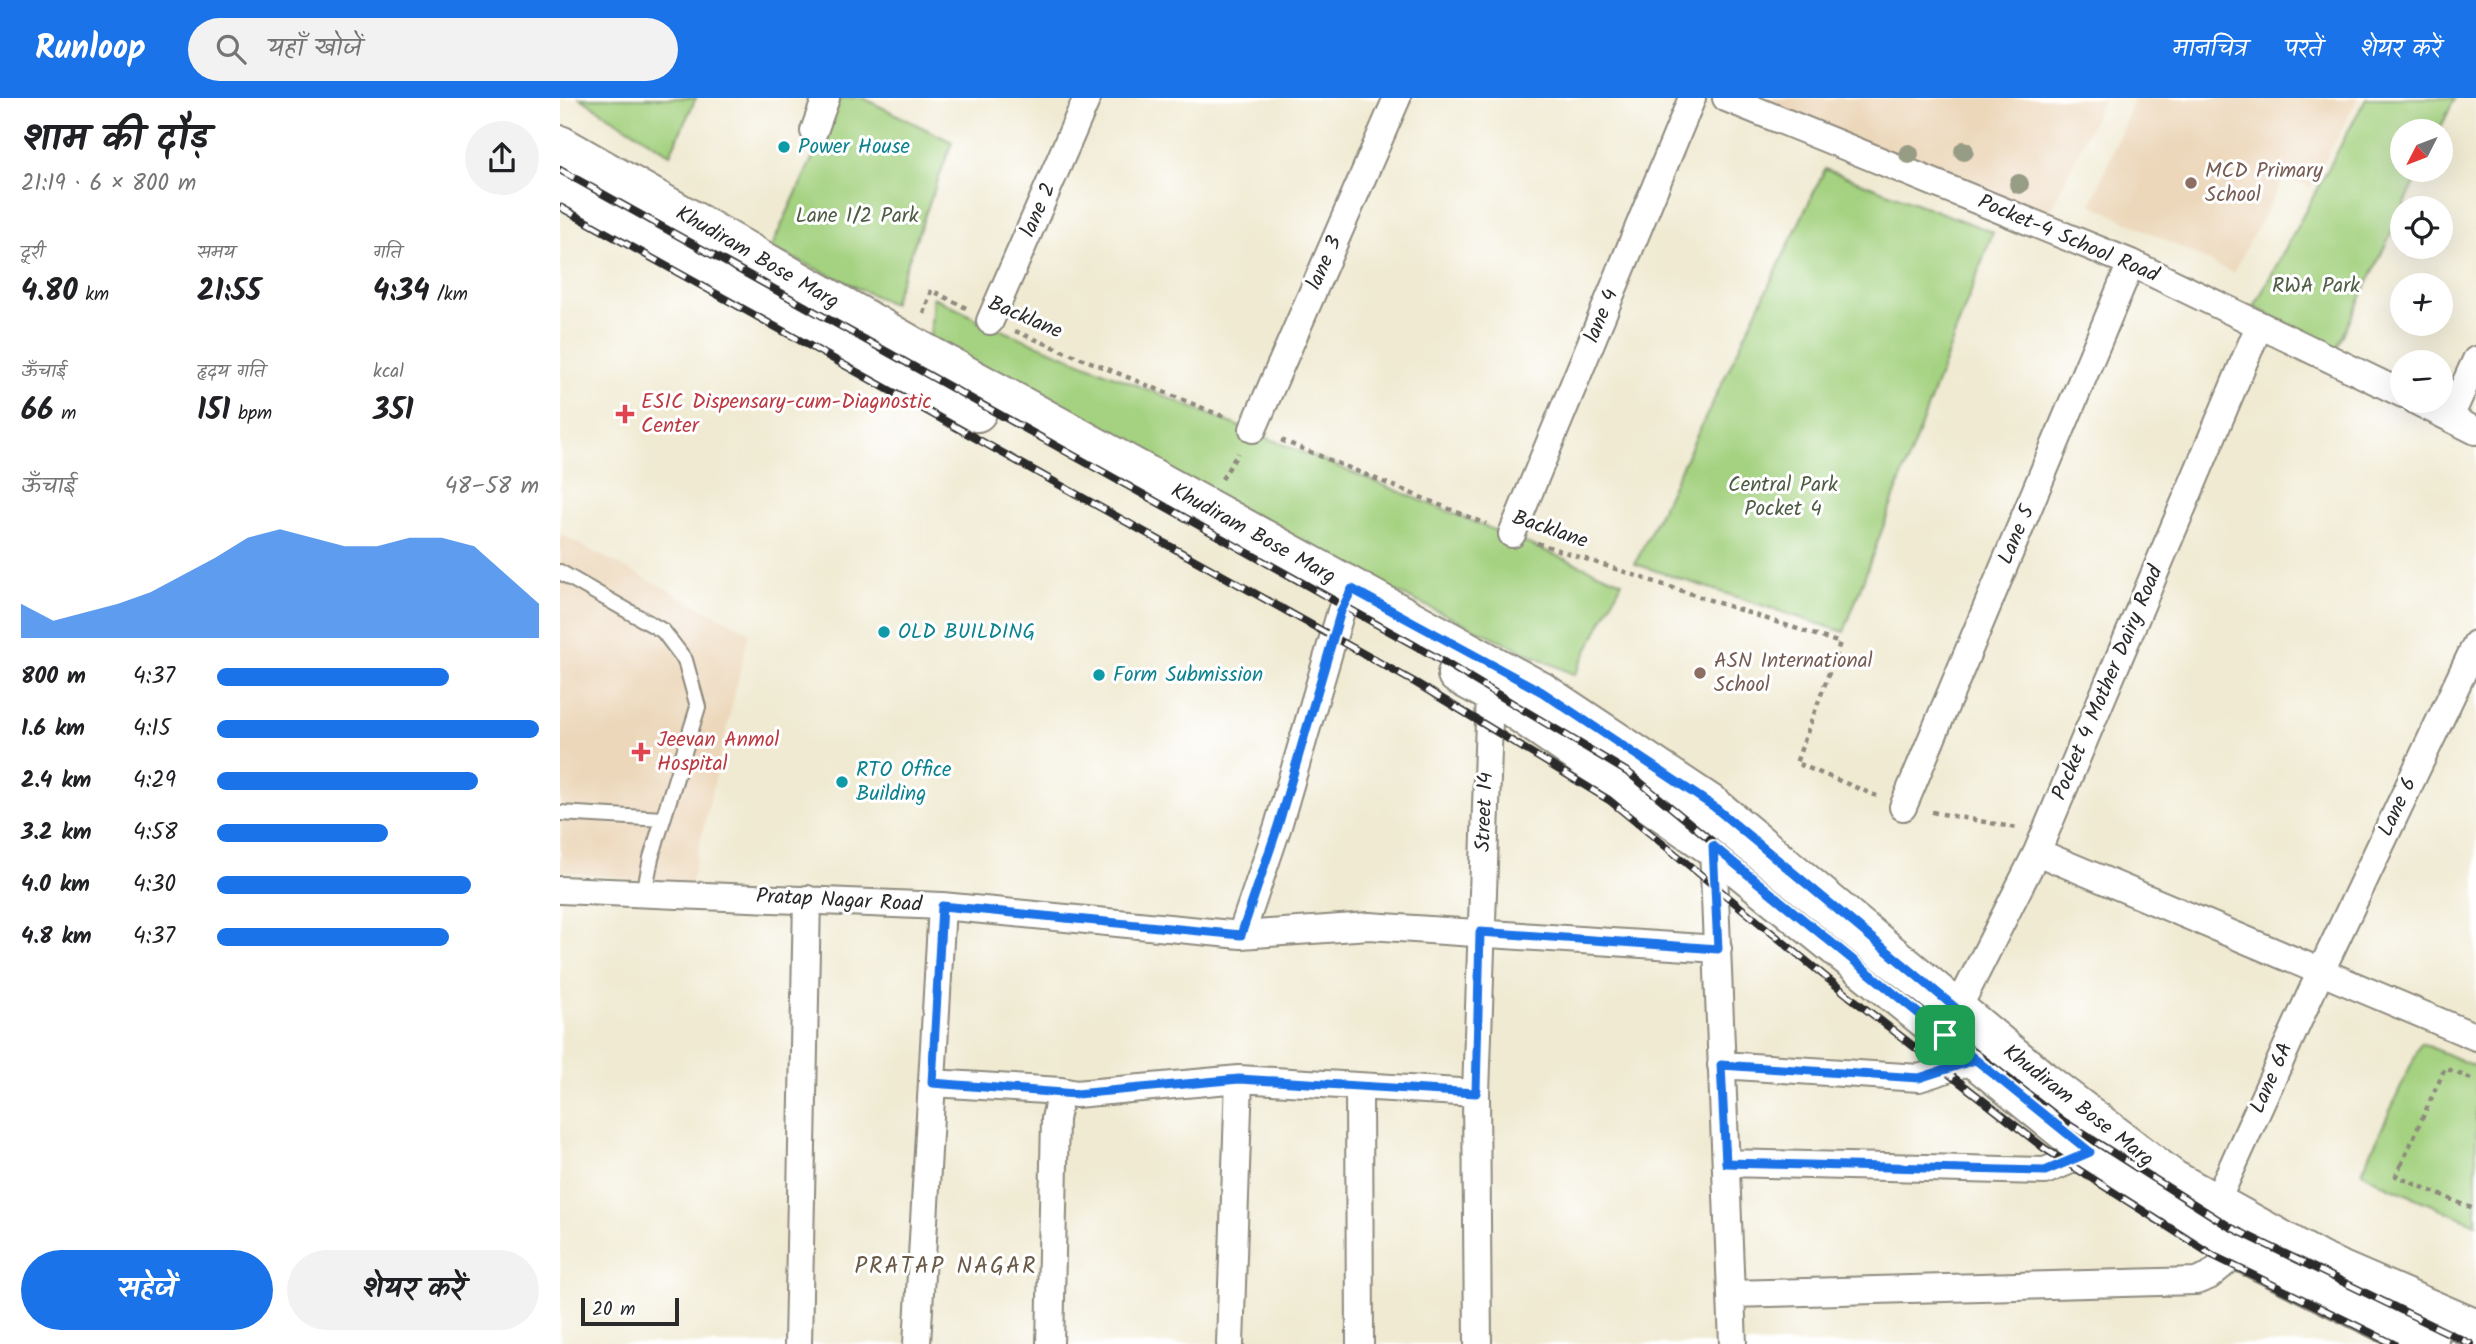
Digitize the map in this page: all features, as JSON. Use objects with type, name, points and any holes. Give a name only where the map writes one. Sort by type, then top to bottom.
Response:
[{"type":"street","points":[[814,131],[827,98]]},
{"type":"street","name":"lane 2","points":[[990,321],[1087,98]]},
{"type":"street","name":"lane 3","points":[[1248,437],[1397,98]]},
{"type":"street","name":"lane 4","points":[[1512,534],[1692,98]]},
{"type":"street","name":"Pocket-4 School Road","points":[[1726,98],[2131,263],[2390,388]]},
{"type":"street","name":"Khudiram Bose Marg","points":[[560,145],[914,347],[1347,600],[1490,692],[1713,846],[1951,1022],[2043,1081],[2172,1179],[2321,1262],[2428,1331]]},
{"type":"street","name":"Khudiram Bose Marg","points":[[560,184],[1347,600],[1542,692],[1713,806],[1951,1022],[1975,1060],[2090,1152],[2239,1251],[2428,1331],[2476,1329]]},
{"type":"street","name":"Lane 5","points":[[1903,807],[2131,263]]},
{"type":"street","name":"Pocket 4 Mother Dairy Road","points":[[1951,1022],[2041,842],[2259,326]]},
{"type":"street","points":[[2450,417],[2476,359]]},
{"type":"street","points":[[2442,413],[2476,430]]},
{"type":"street","points":[[1241,935],[1278,826],[1347,600]]},
{"type":"street","name":"Lane 6","points":[[2321,971],[2476,644]]},
{"type":"street","name":"Street 14","points":[[1478,1344],[1476,1093],[1490,692]]},
{"type":"street","points":[[2041,842],[2321,971],[2476,1037]]},
{"type":"street","points":[[1713,846],[1733,1344]]},
{"type":"street","name":"Pratap Nagar Road","points":[[560,890],[942,906],[1241,935],[1369,926],[1718,949]]},
{"type":"street","points":[[798,1344],[807,900]]},
{"type":"street","points":[[918,1344],[942,906]]},
{"type":"street","name":"Lane 6A","points":[[2224,1185],[2321,971]]},
{"type":"street","points":[[1721,1065],[1919,1078],[1975,1060]]},
{"type":"street","points":[[932,1083],[1076,1094],[1239,1079],[1476,1093]]},
{"type":"street","points":[[1230,1344],[1239,1079]]},
{"type":"street","points":[[1359,1086],[1360,1344]]},
{"type":"street","points":[[1050,1344],[1055,1119],[1061,1091]]},
{"type":"street","points":[[1726,1163],[2045,1171],[2090,1152]]},
{"type":"street","points":[[1731,1294],[2196,1281],[2209,1276],[2239,1251]]},
{"type":"lane","points":[[560,572],[663,631],[685,660],[698,707],[663,819],[644,894]]},
{"type":"lane","points":[[560,813],[663,819]]},
{"type":"path","name":"Backlane","points":[[921,321],[931,290],[990,321],[1248,437],[1512,534],[1840,643],[1796,763],[1903,807],[2041,842]]},
{"type":"path","points":[[1222,480],[1248,437]]},
{"type":"path","points":[[2401,1165],[2445,1069],[2476,1081]]},
{"type":"path","points":[[2406,1154],[2396,1176],[2476,1210]]},
{"type":"shaded area","points":[[1754,98],[2104,98],[2047,217]]},
{"type":"shaded area","name":"MCD Primary School","points":[[2135,98],[2358,98],[2311,187],[2283,179],[2233,273],[2091,204]]},
{"type":"shaded area","name":"Jeevan Anmol Hospital","points":[[560,534],[749,632],[690,887],[560,871]]},
{"type":"green space","points":[[580,98],[696,98],[670,154]]},
{"type":"green space","name":"Lane 1/2 Park","points":[[840,98],[863,98],[952,142],[892,304],[771,248]]},
{"type":"green space","name":"RWA Park","points":[[2366,98],[2455,98],[2445,119],[2390,119],[2390,182],[2415,182],[2409,196],[2390,196],[2390,236],[2336,350],[2254,307]]},
{"type":"green space","name":"Central Park Pocket 4","points":[[1825,169],[1993,232],[1844,632],[1635,564]]},
{"type":"green space","points":[[933,297],[989,325],[1622,582],[1575,675],[1207,504],[930,339]]},
{"type":"green space","points":[[2421,1043],[2476,1067],[2476,1224],[2385,1185],[2362,1172]]},
{"type":"railway","points":[[560,170],[1432,655],[1629,773],[1869,970],[2063,1121],[2230,1227],[2471,1344]]},
{"type":"railway","points":[[560,207],[1416,683],[1609,800],[1849,996],[2044,1148],[2214,1256],[2394,1344]]},
{"type":"place","name":"Power House","points":[[784,147]]},
{"type":"place","name":"MCD Primary School","points":[[2191,183]]},
{"type":"place","name":"ESIC Dispensary-cum-Diagnostic Center","points":[[625,414]]},
{"type":"place","name":"OLD BUILDING","points":[[884,632]]},
{"type":"place","name":"ASN International School","points":[[1700,673]]},
{"type":"place","name":"Form Submission","points":[[1099,675]]},
{"type":"place","name":"Jeevan Anmol Hospital","points":[[641,752]]},
{"type":"place","name":"RTO Office Building","points":[[842,782]]},
{"type":"district","name":"PRATAP NAGAR","points":[[946,1267]]},
{"type":"route","points":[[1945,1035],[1713,846],[1718,949],[1480,932],[1476,1093],[1239,1079],[1076,1094],[932,1083],[942,906],[1241,935],[1278,826],[1341,611],[1352,589],[1542,692],[1713,806],[1958,1010],[1945,1035],[2090,1152],[2045,1171],[1726,1163],[1721,1065],[1919,1078],[1975,1060],[1945,1035]]}]
